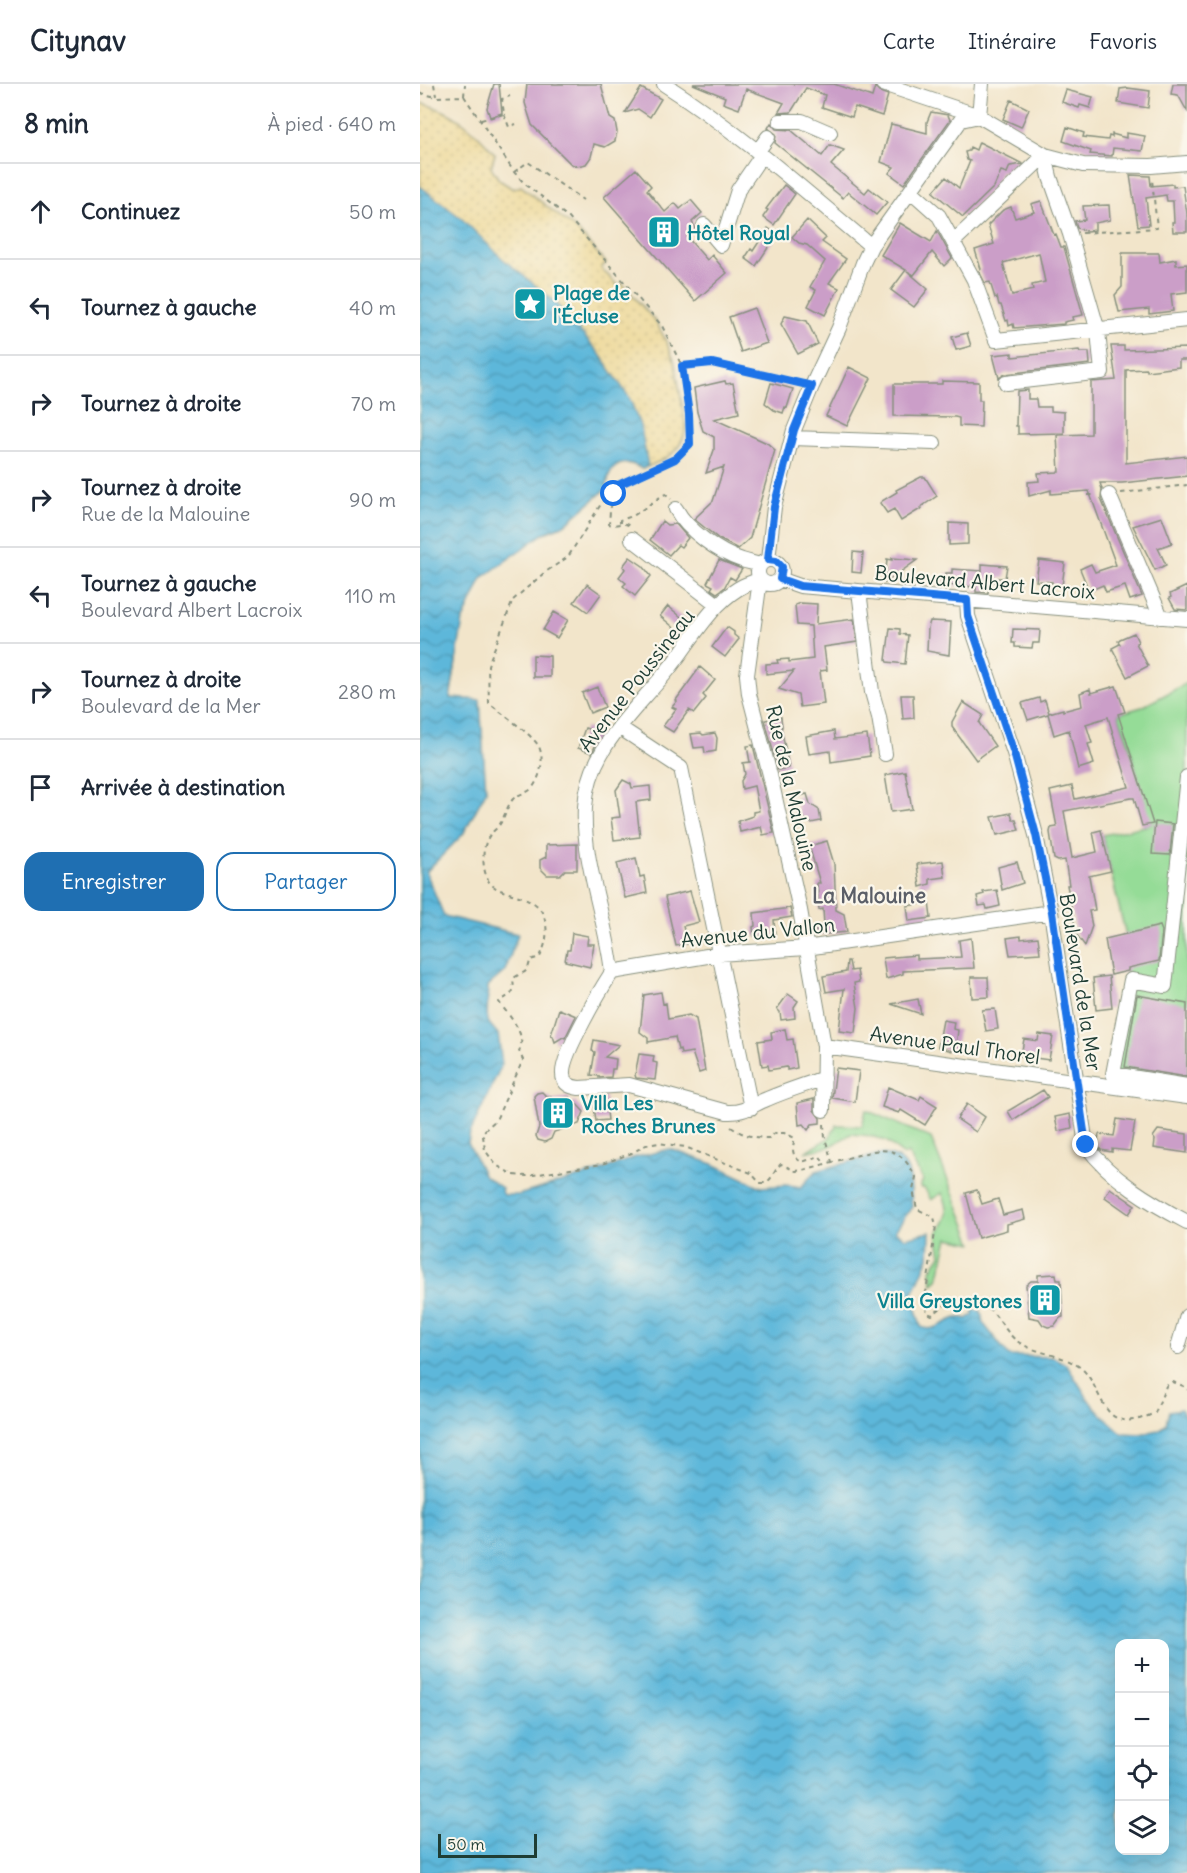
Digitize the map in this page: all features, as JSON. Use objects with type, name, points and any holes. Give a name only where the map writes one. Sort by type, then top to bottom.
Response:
[{"type":"street","points":[[664,84],[708,113],[760,153],[872,246]]},
{"type":"street","points":[[883,84],[899,87],[979,116],[1045,155],[1083,165],[1151,166],[1187,163]]},
{"type":"street","points":[[979,116],[982,84]]},
{"type":"street","name":"Rue de la Malouine","points":[[823,1110],[824,1046],[800,910],[770,775],[749,694],[747,675],[759,587],[774,507],[792,438],[872,246],[961,120],[979,116]]},
{"type":"street","points":[[780,121],[802,121],[830,133]]},
{"type":"street","points":[[704,225],[722,245],[738,190],[768,137]]},
{"type":"street","points":[[1006,383],[1102,372],[1098,331],[1045,155]]},
{"type":"street","points":[[953,242],[1045,155]]},
{"type":"street","points":[[911,191],[939,216],[974,280],[996,340],[1187,320]]},
{"type":"street","points":[[792,438],[934,443]]},
{"type":"street","points":[[1109,495],[1161,617]]},
{"type":"street","points":[[673,503],[680,518],[694,532],[729,555],[763,571],[774,584],[780,579],[782,567],[776,561],[763,571]]},
{"type":"street","points":[[632,533],[718,605]]},
{"type":"street","name":"Avenue Poussineau","points":[[612,972],[609,947],[587,844],[585,807],[592,769],[604,746],[718,605],[763,571]]},
{"type":"street","name":"Boulevard Albert Lacroix","points":[[780,579],[800,586],[1187,619]]},
{"type":"street","points":[[859,591],[872,692],[885,754]]},
{"type":"street","name":"Boulevard de la Mer","points":[[967,600],[968,616],[1020,774],[1036,835],[1052,912],[1086,1145],[1094,1157],[1108,1170],[1142,1195],[1187,1222]]},
{"type":"street","points":[[619,727],[681,768],[751,1108]]},
{"type":"street","points":[[1187,777],[1165,986],[1131,980],[1113,1074],[1187,1086]]},
{"type":"street","name":"Avenue du Vallon","points":[[612,972],[719,954],[806,948],[1052,912]]},
{"type":"street","points":[[612,972],[596,996],[566,1060],[562,1074],[566,1083],[571,1087],[579,1089],[629,1085],[727,1112],[737,1112],[824,1078]]},
{"type":"street","name":"Avenue Paul Thorel","points":[[824,1046],[1187,1097]]},
{"type":"street","points":[[1178,1347],[1187,1316]]},
{"type":"path","points":[[434,84],[436,97]]},
{"type":"path","points":[[465,84],[464,96],[514,172],[525,184],[568,218],[662,326],[682,366],[689,414],[690,444],[675,459],[616,486],[606,496],[568,557],[544,573],[513,600],[488,665],[489,703],[539,746],[542,760],[533,788],[513,800],[499,825],[489,837],[485,845],[483,866],[488,881],[494,886],[521,896],[540,908],[547,927],[540,957],[530,960],[529,968],[523,974],[516,975],[513,979],[514,989],[511,994],[499,1002],[521,1035],[519,1051],[522,1060],[496,1120],[485,1130],[483,1143],[496,1165],[513,1175],[527,1176],[602,1164],[646,1145],[659,1143],[685,1147],[751,1173],[760,1182],[765,1183],[770,1180],[776,1168],[781,1164],[796,1171],[882,1149],[893,1151],[905,1158],[916,1177],[913,1190],[917,1209],[934,1217],[936,1226],[926,1293],[929,1299],[926,1312],[932,1314],[945,1305],[986,1307],[995,1314],[1003,1328],[1017,1341],[1065,1358],[1082,1369],[1093,1382],[1108,1412],[1119,1419],[1138,1420],[1155,1413],[1166,1386],[1173,1382],[1186,1387],[1187,1390]]},
{"type":"path","points":[[420,93],[436,97],[464,96]]},
{"type":"path","points":[[510,96],[502,99],[504,114],[509,127],[516,124]]},
{"type":"path","points":[[481,120],[504,114]]},
{"type":"path","points":[[514,172],[528,162],[583,200]]},
{"type":"path","points":[[1070,234],[1156,228],[1151,166]]},
{"type":"path","points":[[682,366],[712,363],[812,386]]},
{"type":"path","points":[[1088,495],[1109,495],[1187,485]]},
{"type":"path","points":[[616,486],[608,521],[610,525],[633,516],[663,495],[673,503]]},
{"type":"path","points":[[620,523],[632,533]]},
{"type":"path","points":[[823,1110],[825,1138],[832,1162]]},
{"type":"path","points":[[730,1126],[745,1135],[769,1138],[775,1133],[795,1138],[792,1147],[797,1160],[802,1162],[820,1156],[824,1164]]},
{"type":"green space","points":[[1187,683],[1187,1089],[1108,1077],[1130,953],[1102,835],[1150,825],[1129,744],[1118,714],[1142,707]]},
{"type":"green space","points":[[866,1110],[931,1138],[973,1243],[948,1238],[938,1280],[933,1284],[931,1270],[941,1255],[937,1234],[946,1219],[947,1205],[942,1193],[931,1200],[925,1189],[920,1187],[923,1180],[908,1153],[904,1155],[886,1141],[871,1136],[851,1134],[829,1147],[805,1152],[829,1138],[837,1125],[862,1126]]},
{"type":"sand","name":"Plage de l'Écluse","points":[[420,103],[453,116],[479,136],[495,154],[491,167],[499,180],[513,189],[521,186],[578,231],[606,263],[601,268],[618,286],[622,283],[656,322],[675,363],[686,428],[684,437],[676,450],[665,459],[642,469],[635,465],[622,464],[613,469],[607,488],[564,525],[544,533],[524,547],[504,544],[460,612],[450,699],[486,791],[463,834],[425,863],[420,1089]]},
{"type":"water","points":[[420,186],[461,218],[503,259],[553,300],[599,353],[629,397],[641,428],[648,466],[642,469],[629,463],[617,465],[610,474],[607,488],[564,525],[544,533],[482,578],[463,620],[450,698],[480,700],[486,791],[463,834],[426,872],[444,916],[518,934],[505,971],[488,986],[487,1021],[498,1034],[502,1064],[470,1133],[468,1143],[484,1176],[502,1188],[503,1195],[518,1195],[597,1172],[633,1158],[670,1149],[713,1164],[761,1187],[788,1185],[801,1187],[816,1171],[880,1154],[891,1155],[905,1164],[908,1171],[912,1207],[895,1231],[905,1238],[930,1232],[929,1257],[912,1296],[921,1327],[934,1328],[956,1318],[967,1319],[973,1315],[973,1310],[981,1311],[983,1323],[1009,1356],[1053,1357],[1067,1365],[1088,1399],[1122,1433],[1140,1434],[1159,1430],[1166,1424],[1169,1411],[1181,1409],[1187,1420],[1187,1873],[420,1873]]},
{"type":"building","points":[[494,84],[499,84],[502,113],[490,117],[487,108]]},
{"type":"building","points":[[527,84],[601,84],[610,118],[615,121],[617,132],[615,141],[605,147],[594,144],[591,157],[586,164],[577,166],[571,164],[532,125],[525,103]]},
{"type":"building","points":[[693,84],[834,84],[872,97],[875,87],[888,95],[882,116],[855,107],[852,117],[822,107],[825,95],[806,88],[791,112],[778,113],[784,103],[746,89],[739,109],[723,103],[725,97]]},
{"type":"building","points":[[1173,84],[1187,84],[1187,111],[1178,95],[1171,94]]},
{"type":"building","points":[[641,88],[661,99],[650,117],[638,109],[625,113]]},
{"type":"building","points":[[1120,89],[1150,91],[1148,108],[1118,103]]},
{"type":"building","points":[[1066,90],[1093,97],[1090,108],[1080,105],[1079,108],[1062,102]]},
{"type":"building","points":[[1011,100],[1029,109],[1021,127],[1003,119]]},
{"type":"building","points":[[931,112],[948,115],[950,120],[904,184],[889,173],[894,167],[881,162],[891,124],[927,133],[927,122]]},
{"type":"building","points":[[771,123],[776,129],[791,130],[822,156],[830,145],[844,150],[831,165],[865,193],[869,188],[887,202],[876,215],[848,192],[843,198],[775,143],[776,134],[768,128]]},
{"type":"building","points":[[1067,127],[1084,133],[1083,137],[1108,140],[1112,134],[1126,138],[1126,133],[1145,136],[1142,151],[1113,148],[1112,156],[1090,154],[1091,151],[1063,141]]},
{"type":"building","points":[[979,142],[1023,164],[1010,166],[1007,173],[1001,171],[994,187],[963,217],[933,192],[946,177],[959,188],[970,161],[967,160],[965,152],[969,151],[970,147],[976,150]]},
{"type":"building","name":"Hôtel Royal","points":[[636,169],[651,186],[647,190],[665,212],[675,203],[680,209],[691,200],[702,213],[692,222],[696,229],[687,237],[707,260],[712,255],[727,273],[695,301],[604,197]]},
{"type":"building","points":[[1130,175],[1150,176],[1151,186],[1173,184],[1173,187],[1183,186],[1187,232],[1173,232],[1173,201],[1167,201],[1166,195],[1146,198],[1149,225],[1138,226]]},
{"type":"building","points":[[784,185],[795,194],[774,225],[763,217],[768,210],[766,209]]},
{"type":"building","points":[[1041,201],[1054,235],[1056,234],[1061,247],[1064,247],[1083,315],[1072,317],[1073,320],[1064,322],[1064,324],[1014,328],[1013,324],[1009,326],[1008,320],[1006,321],[990,282],[985,283],[979,271],[981,269],[975,250],[994,244],[988,225],[1003,210],[1011,207],[1015,218],[1034,212],[1031,204]],"holes":[[[1039,253],[1045,282],[1032,285],[1033,290],[1012,295],[1003,263]]]},
{"type":"building","points":[[1109,205],[1110,220],[1095,223],[1095,230],[1086,231],[1077,228],[1075,221],[1085,220],[1083,206]]},
{"type":"building","points":[[807,220],[826,238],[822,242],[846,259],[829,283],[839,288],[825,315],[808,306],[816,290],[810,287],[825,261],[807,245],[799,243],[792,237]]},
{"type":"building","points":[[900,223],[931,242],[937,231],[952,258],[944,266],[932,252],[914,275],[907,271],[928,289],[914,307],[891,290],[906,270],[881,255]]},
{"type":"building","points":[[768,228],[777,234],[756,266],[745,258],[751,249],[753,251]]},
{"type":"building","points":[[1122,253],[1159,253],[1160,262],[1176,259],[1176,265],[1187,264],[1187,292],[1171,294],[1173,311],[1149,314],[1149,309],[1119,312],[1115,295],[1122,287]]},
{"type":"building","points":[[754,308],[767,343],[741,352],[729,317]]},
{"type":"building","points":[[785,316],[807,321],[818,344],[798,354],[781,324]]},
{"type":"building","points":[[967,333],[971,346],[956,350],[952,337]]},
{"type":"building","points":[[1111,346],[1124,346],[1124,350],[1187,348],[1187,360],[1179,360],[1179,367],[1147,371],[1147,369],[1126,370],[1126,463],[1187,456],[1187,476],[1100,483],[1101,499],[1142,596],[1130,600],[1125,586],[1106,592],[1103,585],[1089,591],[1080,569],[1091,564],[1095,572],[1116,565],[1089,491],[1051,494],[1051,490],[1029,496],[1028,482],[1039,481],[1038,473],[1059,472],[1057,435],[1091,434],[1091,382],[1116,380]]},
{"type":"building","points":[[1079,350],[1089,352],[1090,364],[1005,374],[999,378],[993,355],[1012,353],[1012,357]]},
{"type":"building","points":[[849,367],[871,378],[847,426],[826,416]]},
{"type":"building","points":[[725,381],[726,384],[733,383],[739,413],[714,419],[767,443],[775,450],[750,538],[738,549],[719,539],[694,519],[713,501],[724,467],[706,473],[714,450],[714,437],[703,431],[697,412],[694,388]]},
{"type":"building","points":[[942,381],[979,382],[979,400],[982,400],[981,427],[959,426],[959,418],[955,417],[894,416],[894,384],[942,384]]},
{"type":"building","points":[[771,383],[793,389],[783,413],[765,403]]},
{"type":"building","points":[[1028,390],[1028,399],[1036,399],[1037,407],[1051,407],[1051,411],[1064,412],[1064,433],[1018,434],[1018,426],[1016,426],[1017,391]]},
{"type":"building","points":[[925,477],[937,496],[901,521],[894,509],[887,513],[880,503],[897,492],[896,490]]},
{"type":"building","points":[[1162,517],[1172,543],[1158,548],[1166,565],[1155,570],[1133,526]]},
{"type":"building","points":[[662,521],[667,525],[676,524],[688,538],[681,547],[678,545],[669,555],[650,540]]},
{"type":"building","points":[[949,523],[968,524],[968,544],[949,545]]},
{"type":"building","points":[[853,552],[863,553],[861,573],[852,572]]},
{"type":"building","points":[[630,557],[643,566],[651,576],[635,596],[623,586],[626,583],[619,577]]},
{"type":"building","points":[[892,558],[917,560],[885,583],[887,559],[892,560]]},
{"type":"building","points":[[719,560],[742,569],[735,580],[730,577],[724,588],[717,593],[711,589],[713,586],[707,583]]},
{"type":"building","points":[[1039,560],[1065,563],[1062,586],[1052,585],[1052,582],[1036,581]]},
{"type":"building","points":[[982,564],[1007,566],[1005,578],[998,578],[998,582],[989,581],[988,593],[976,592],[976,587],[945,585],[946,573],[952,573],[952,569],[982,571]]},
{"type":"building","points":[[587,584],[601,594],[588,612],[574,602]]},
{"type":"building","points":[[1187,586],[1187,610],[1175,609],[1169,598],[1170,594]]},
{"type":"building","points":[[817,604],[816,624],[854,619],[857,642],[824,647],[827,670],[820,671],[824,704],[800,707],[798,695],[779,689],[794,671],[766,674],[766,664],[778,663],[777,660],[789,659],[789,662],[813,659],[811,626],[797,625],[795,605]]},
{"type":"building","points":[[668,606],[686,621],[678,631],[660,616]]},
{"type":"building","points":[[554,612],[568,620],[557,638],[543,630]]},
{"type":"building","points":[[930,621],[951,622],[949,655],[927,651]]},
{"type":"building","points":[[727,627],[739,639],[725,657],[712,647]]},
{"type":"building","points":[[890,628],[900,629],[900,634],[908,635],[905,664],[886,660]]},
{"type":"building","points":[[1013,629],[1040,630],[1039,643],[1033,643],[1032,648],[1015,647],[1015,643],[1012,643]]},
{"type":"building","points":[[1134,633],[1138,642],[1136,643],[1148,666],[1127,677],[1112,648],[1120,644],[1118,641],[1120,639]]},
{"type":"building","points":[[533,655],[550,656],[550,677],[533,677]]},
{"type":"building","points":[[700,667],[715,680],[703,695],[706,698],[694,713],[689,710],[673,732],[663,726],[676,709],[672,707],[676,700]]},
{"type":"building","points":[[1116,686],[1125,712],[1118,714],[1153,824],[1142,826],[1134,798],[1064,811],[1072,858],[1097,852],[1093,832],[1101,830],[1111,871],[1089,876],[1095,910],[1089,911],[1092,926],[1085,946],[1076,934],[1065,860],[1054,859],[1050,832],[1051,828],[1057,827],[1050,791],[1072,786],[1075,799],[1129,787],[1108,717],[1086,724],[1092,743],[1088,744],[1094,764],[1078,769],[1069,730],[1054,735],[1048,714],[1028,720],[1022,703],[1039,698],[1040,702],[1045,700],[1049,713],[1063,709],[1063,711],[1082,706],[1080,693],[1090,689],[1091,693]]},
{"type":"building","points":[[597,687],[605,707],[590,713],[582,693]]},
{"type":"building","points":[[901,695],[913,695],[914,718],[903,719]]},
{"type":"building","points":[[963,702],[983,715],[979,723],[995,746],[976,760],[952,727],[952,722]]},
{"type":"building","points":[[781,717],[789,768],[778,770],[765,720]]},
{"type":"building","points":[[585,728],[595,731],[594,735],[599,737],[592,753],[578,748]]},
{"type":"building","points":[[834,731],[835,739],[867,735],[870,756],[831,762],[830,751],[809,754],[806,736]]},
{"type":"building","points":[[701,733],[703,735],[715,733],[716,751],[705,753],[704,747],[694,748],[691,734]]},
{"type":"building","points":[[753,745],[774,833],[763,835],[761,827],[740,832],[738,821],[753,816],[753,812],[759,811],[754,786],[742,789],[741,781],[745,774],[743,763],[750,762],[747,746]]},
{"type":"building","points":[[905,771],[912,809],[891,812],[885,775]]},
{"type":"building","points":[[623,780],[631,784],[632,788],[650,786],[651,800],[636,802],[640,837],[614,840],[611,818],[620,817],[616,790]]},
{"type":"building","points":[[807,794],[810,804],[819,810],[821,821],[811,823],[799,815],[795,797]]},
{"type":"building","points":[[1011,813],[1019,830],[997,835],[992,817]]},
{"type":"building","points":[[1155,822],[1173,824],[1170,855],[1152,854]]},
{"type":"building","points":[[827,841],[834,864],[836,910],[844,914],[847,932],[816,935],[815,927],[824,925],[823,909],[819,910],[817,883],[820,883],[809,846]]},
{"type":"building","points":[[577,844],[577,870],[565,870],[560,875],[547,875],[540,868],[540,860],[546,857],[546,845]]},
{"type":"building","points":[[636,858],[640,877],[644,876],[647,893],[625,898],[617,863]]},
{"type":"building","points":[[943,861],[945,877],[930,879],[930,884],[920,887],[917,864]]},
{"type":"building","points":[[1017,862],[1023,883],[1002,890],[998,867]]},
{"type":"building","points":[[997,890],[1000,906],[987,909],[986,905],[979,906],[977,896],[984,894],[983,892]]},
{"type":"building","points":[[690,891],[699,922],[683,926],[687,944],[676,946],[665,897]]},
{"type":"building","points":[[929,902],[931,918],[909,921],[907,906]]},
{"type":"building","points":[[790,908],[792,917],[774,920],[775,935],[754,936],[754,913]]},
{"type":"building","points":[[1160,926],[1162,931],[1159,961],[1128,968],[1128,971],[1111,975],[1105,939]]},
{"type":"building","points":[[572,933],[588,936],[587,944],[594,944],[590,967],[565,961],[567,950],[570,950]]},
{"type":"building","points":[[1021,936],[1021,939],[1038,937],[1040,953],[1010,955],[1007,938]]},
{"type":"building","points":[[971,938],[974,968],[903,971],[903,974],[886,979],[883,958],[917,955],[917,959],[961,957],[959,940]]},
{"type":"building","points":[[847,961],[849,961],[851,971],[857,970],[859,982],[854,983],[858,1008],[855,1033],[839,1031],[844,989],[826,992],[823,976],[846,972]]},
{"type":"building","points":[[1109,976],[1112,1008],[1096,1010],[1093,978]]},
{"type":"building","points":[[971,977],[988,977],[989,997],[972,998]]},
{"type":"building","points":[[661,992],[663,1004],[666,1003],[668,1019],[689,1015],[696,1019],[705,1071],[699,1073],[692,1052],[681,1054],[675,1037],[648,1042],[648,1038],[640,1032],[644,995]]},
{"type":"building","points":[[788,994],[798,1001],[794,1007],[795,1018],[781,1020],[777,1009]]},
{"type":"building","points":[[1137,995],[1187,1004],[1187,1077],[1125,1067]]},
{"type":"building","points":[[918,999],[921,1014],[891,1004]]},
{"type":"building","points":[[559,1009],[576,1016],[565,1038],[555,1042],[551,1035]]},
{"type":"building","points":[[995,1009],[998,1029],[986,1031],[982,1010]]},
{"type":"building","points":[[943,1020],[954,1022],[953,1029],[958,1030],[956,1046],[952,1051],[938,1047]]},
{"type":"building","points":[[785,1029],[787,1040],[793,1039],[797,1068],[769,1070],[768,1065],[762,1066],[758,1041],[772,1039],[771,1032]]},
{"type":"building","points":[[1039,1034],[1053,1036],[1049,1060],[1021,1056],[1024,1039],[1038,1041]]},
{"type":"building","points":[[594,1040],[619,1045],[605,1057],[616,1059],[611,1077],[599,1078],[599,1076],[591,1075],[595,1052],[592,1051]]},
{"type":"building","points":[[639,1054],[654,1056],[653,1062],[657,1063],[655,1080],[636,1078]]},
{"type":"building","points":[[836,1068],[859,1071],[855,1102],[832,1098]]},
{"type":"building","points":[[888,1087],[919,1100],[921,1096],[937,1106],[925,1125],[901,1110],[899,1113],[882,1107]]},
{"type":"building","points":[[1043,1090],[1048,1097],[1013,1120],[1008,1111]]},
{"type":"building","name":"Villa Les Roches Brunes","points":[[542,1092],[546,1096],[551,1096],[551,1100],[569,1097],[570,1103],[575,1102],[584,1112],[579,1124],[554,1132],[551,1139],[545,1142],[538,1140],[536,1136],[539,1127],[534,1096]]},
{"type":"building","points":[[605,1096],[608,1120],[596,1121],[593,1098]]},
{"type":"building","points":[[814,1099],[814,1110],[820,1118],[820,1123],[812,1124],[808,1130],[803,1124],[799,1125],[797,1103]]},
{"type":"building","points":[[967,1104],[985,1117],[976,1132],[957,1119]]},
{"type":"building","points":[[1070,1114],[1072,1128],[1058,1131],[1055,1117]]},
{"type":"building","points":[[1117,1119],[1135,1122],[1130,1151],[1101,1150],[1097,1145],[1099,1134],[1114,1136]]},
{"type":"building","points":[[1158,1130],[1187,1134],[1187,1153],[1154,1148],[1153,1137]]},
{"type":"building","points":[[1110,1188],[1135,1205],[1129,1214],[1105,1197]]},
{"type":"building","points":[[977,1190],[982,1204],[998,1199],[1003,1215],[1023,1210],[1025,1219],[1007,1224],[1007,1230],[978,1238],[966,1193]]},
{"type":"building","name":"Villa Greystones","points":[[1056,1274],[1057,1280],[1061,1280],[1063,1317],[1054,1326],[1048,1327],[1043,1325],[1039,1319],[1029,1317],[1026,1285],[1031,1281],[1038,1281],[1038,1275]]},
{"type":"place","name":"Hôtel Royal","points":[[664,232]]},
{"type":"place","name":"Plage de l'Écluse","points":[[530,304]]},
{"type":"place","name":"Villa Les Roches Brunes","points":[[558,1113]]},
{"type":"place","name":"Villa Greystones","points":[[1045,1300]]},
{"type":"district","name":"La Malouine","points":[[869,895]]},
{"type":"route","points":[[614,494],[616,486],[675,459],[690,444],[689,414],[682,366],[712,363],[812,386],[794,430],[774,507],[768,560],[776,561],[782,567],[783,572],[780,579],[800,586],[967,600],[968,616],[1014,753],[1036,835],[1052,912],[1086,1145]]}]
